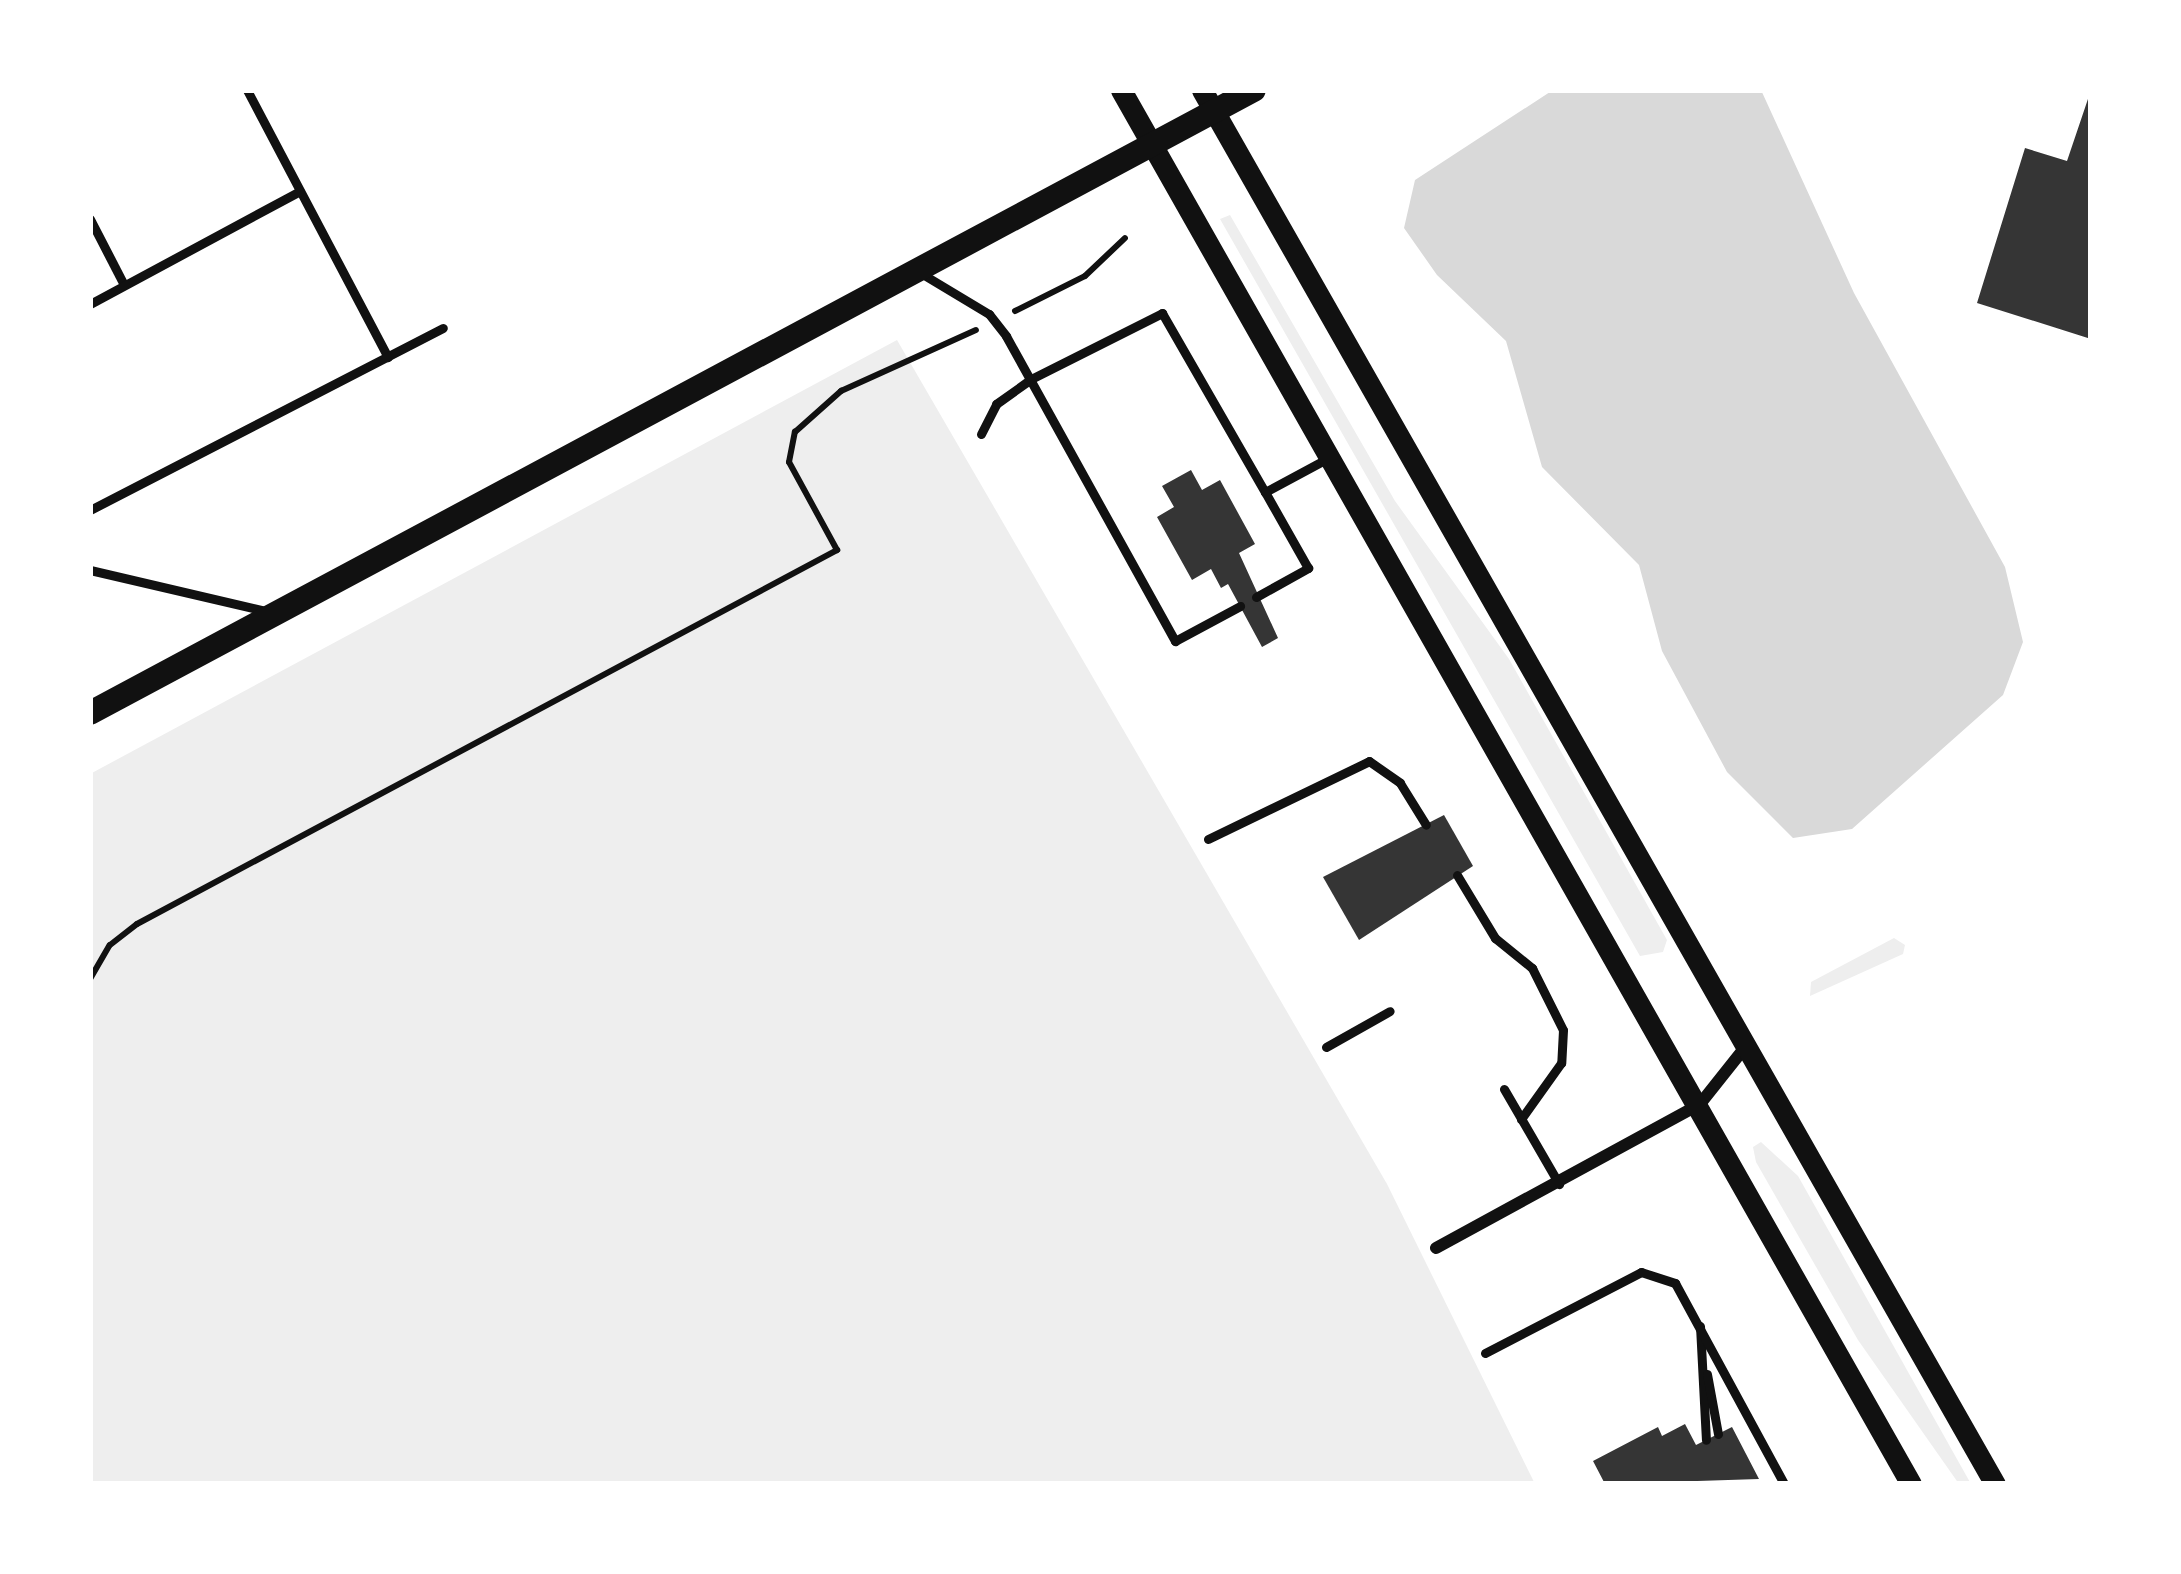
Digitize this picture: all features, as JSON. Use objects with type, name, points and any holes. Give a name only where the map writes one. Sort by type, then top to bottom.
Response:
[{"type":"main road","points":[[90,712],[1152,143],[1208,100],[1254,90]]},
{"type":"street","points":[[1121,90],[1333,456],[1911,1484]]},
{"type":"street","points":[[1208,100],[1995,1484]]},
{"type":"street","points":[[1436,1248],[1700,1104],[1748,1044]]},
{"type":"lane","points":[[247,90],[388,357]]},
{"type":"lane","points":[[90,304],[300,191]]},
{"type":"lane","points":[[90,219],[124,285]]},
{"type":"lane","points":[[914,269],[994,321],[1031,379],[1175,641],[1240,606]]},
{"type":"lane","points":[[981,434],[996,404],[1031,379],[1162,313],[1308,568],[1256,597]]},
{"type":"lane","points":[[90,510],[443,328]]},
{"type":"lane","points":[[1265,492],[1333,456]]},
{"type":"lane","points":[[90,570],[277,614]]},
{"type":"lane","points":[[1208,838],[1369,761],[1400,783],[1426,825]]},
{"type":"lane","points":[[1456,875],[1495,938],[1532,968],[1563,1030],[1562,1063],[1521,1120]]},
{"type":"lane","points":[[1327,1047],[1390,1011]]},
{"type":"lane","points":[[1504,1089],[1558,1184]]},
{"type":"lane","points":[[1485,1353],[1641,1272],[1675,1282],[1784,1484]]},
{"type":"lane","points":[[1700,1321],[1718,1434]]},
{"type":"lane","points":[[1700,1321],[1706,1440]]},
{"type":"path","points":[[90,979],[110,945],[137,924],[838,550],[789,461],[795,433],[841,391],[1085,276],[1125,238]]},
{"type":"shaded area","points":[[1553,90],[1761,90],[1854,293],[2005,567],[2023,642],[2003,695],[1852,829],[1793,838],[1727,772],[1662,651],[1639,565],[1542,467],[1506,341],[1437,275],[1404,228],[1415,180]]},
{"type":"shaded area","points":[[1230,215],[1395,501],[1509,659],[1667,940],[1663,952],[1640,956],[1220,219]]},
{"type":"shaded area","points":[[897,340],[1387,1184],[1535,1484],[90,1484],[90,774]]},
{"type":"shaded area","points":[[1894,938],[1905,945],[1903,954],[1810,996],[1811,982]]},
{"type":"shaded area","points":[[1761,1142],[1798,1176],[1971,1484],[1959,1484],[1858,1340],[1756,1162],[1753,1147]]},
{"type":"building","points":[[2091,90],[2091,339],[1977,303],[2025,148],[2067,161]]},
{"type":"building","points":[[1191,470],[1202,490],[1220,480],[1255,544],[1239,553],[1278,638],[1262,647],[1228,584],[1221,588],[1211,569],[1192,580],[1157,517],[1174,507],[1162,486]]},
{"type":"building","points":[[1444,815],[1473,866],[1359,940],[1323,877]]},
{"type":"building","points":[[1685,1424],[1696,1445],[1732,1427],[1759,1479],[1605,1484],[1593,1461],[1658,1427],[1662,1436]]}]
